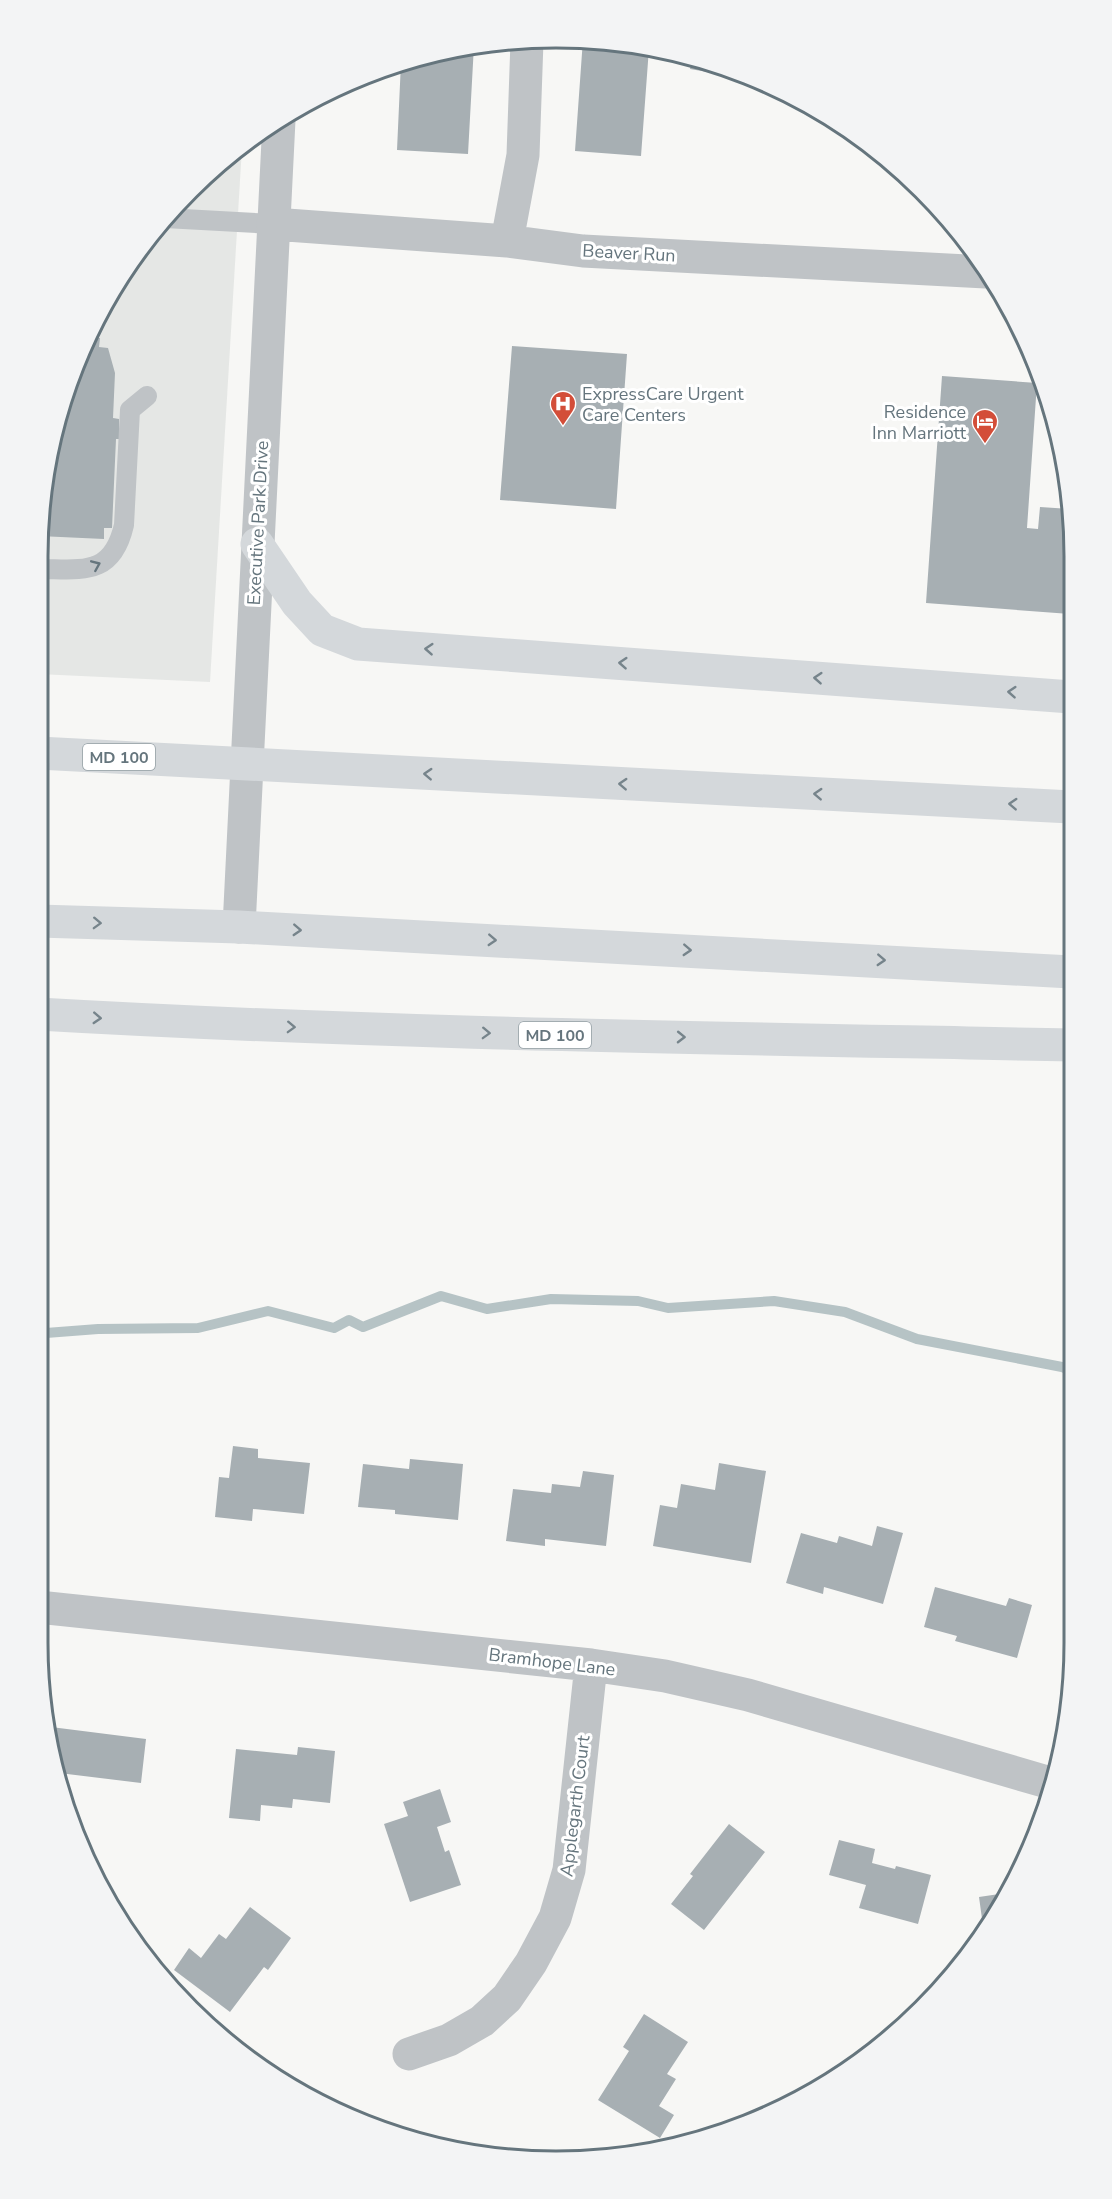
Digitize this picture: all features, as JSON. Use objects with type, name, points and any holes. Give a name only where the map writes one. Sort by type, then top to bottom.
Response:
[{"type":"highway","points":[[257,544],[297,603],[322,630],[358,644],[1064,696]]},
{"type":"highway","name":"MD 100","points":[[48,754],[1064,807]]},
{"type":"highway","points":[[48,921],[239,927],[1064,972]]},
{"type":"highway","name":"MD 100","points":[[48,1015],[222,1025],[552,1035],[1064,1045]]},
{"type":"street","points":[[507,242],[523,155],[527,49]]},
{"type":"street","name":"Executive Park Drive","points":[[239,927],[278,131]]},
{"type":"street","name":"Beaver Run","points":[[273,224],[507,242],[583,251],[976,271]]},
{"type":"street","name":"Bramhope Lane","points":[[48,1608],[591,1665],[665,1676],[748,1695],[1045,1781]]},
{"type":"street","name":"Applegarth Court","points":[[409,2054],[449,2040],[482,2021],[507,1998],[531,1963],[555,1918],[569,1870],[591,1665]]},
{"type":"lane","points":[[176,219],[273,224]]},
{"type":"lane","points":[[48,568],[85,569],[103,563],[113,554],[124,525],[130,410],[147,396]]},
{"type":"shaded area","points":[[241,158],[210,682],[48,674],[49,523],[52,490],[65,425],[100,331],[134,274],[174,221],[221,174]]},
{"type":"building","points":[[582,49],[648,57],[641,156],[575,151]]},
{"type":"building","points":[[473,55],[468,154],[397,150],[401,73]]},
{"type":"building","points":[[691,66],[712,73],[690,69]]},
{"type":"building","points":[[97,338],[100,338],[99,347],[108,348],[115,373],[113,418],[119,419],[112,528],[104,528],[104,539],[49,536],[52,490],[65,425]]},
{"type":"building","name":"ExpressCare Urgent Care Centers","points":[[512,346],[627,354],[616,509],[500,500]]},
{"type":"building","name":"Residence Inn Marriott","points":[[942,376],[1033,383],[1036,391],[1027,528],[1038,529],[1040,507],[1062,508],[1064,614],[926,603]]},
{"type":"building","points":[[233,1446],[258,1449],[258,1458],[310,1463],[304,1514],[253,1509],[252,1521],[215,1517],[219,1477],[229,1478]]},
{"type":"building","points":[[410,1459],[463,1464],[458,1520],[395,1514],[395,1510],[358,1507],[363,1464],[409,1469]]},
{"type":"building","points":[[719,1463],[766,1471],[751,1563],[653,1546],[660,1505],[677,1508],[681,1484],[715,1490]]},
{"type":"building","points":[[583,1471],[614,1475],[606,1546],[545,1539],[545,1546],[506,1541],[513,1489],[551,1493],[552,1484],[580,1487]]},
{"type":"building","points":[[877,1526],[903,1533],[883,1604],[824,1587],[823,1594],[786,1583],[801,1533],[837,1543],[839,1536],[872,1546]]},
{"type":"building","points":[[935,1587],[1006,1606],[1009,1598],[1032,1605],[1017,1658],[955,1641],[957,1636],[924,1627]]},
{"type":"building","points":[[55,1728],[146,1739],[141,1783],[65,1774]]},
{"type":"building","points":[[298,1747],[335,1751],[330,1803],[293,1799],[292,1808],[261,1805],[260,1821],[229,1818],[236,1749],[297,1755]]},
{"type":"building","points":[[440,1789],[451,1822],[437,1827],[445,1852],[449,1850],[461,1885],[410,1902],[384,1824],[408,1816],[403,1802]]},
{"type":"building","points":[[729,1824],[765,1852],[704,1930],[671,1904],[693,1876],[690,1874]]},
{"type":"building","points":[[839,1840],[875,1849],[872,1863],[895,1869],[896,1866],[931,1875],[918,1924],[859,1908],[866,1885],[829,1875]]},
{"type":"building","points":[[998,1894],[982,1919],[979,1897]]},
{"type":"building","points":[[250,1907],[291,1938],[268,1970],[264,1967],[230,2012],[174,1970],[189,1948],[201,1958],[219,1934],[226,1939]]},
{"type":"building","points":[[644,2014],[688,2042],[667,2074],[676,2079],[659,2106],[674,2115],[660,2138],[598,2100],[629,2051],[623,2047]]},
{"type":"waterway","points":[[48,1333],[98,1329],[198,1328],[268,1311],[334,1328],[349,1320],[363,1327],[441,1296],[487,1309],[551,1299],[638,1301],[668,1308],[774,1301],[845,1312],[917,1339],[1064,1368]]},
{"type":"place","name":"ExpressCare Urgent Care Centers","points":[[563,427]]},
{"type":"place","name":"Residence Inn Marriott","points":[[985,445]]}]
